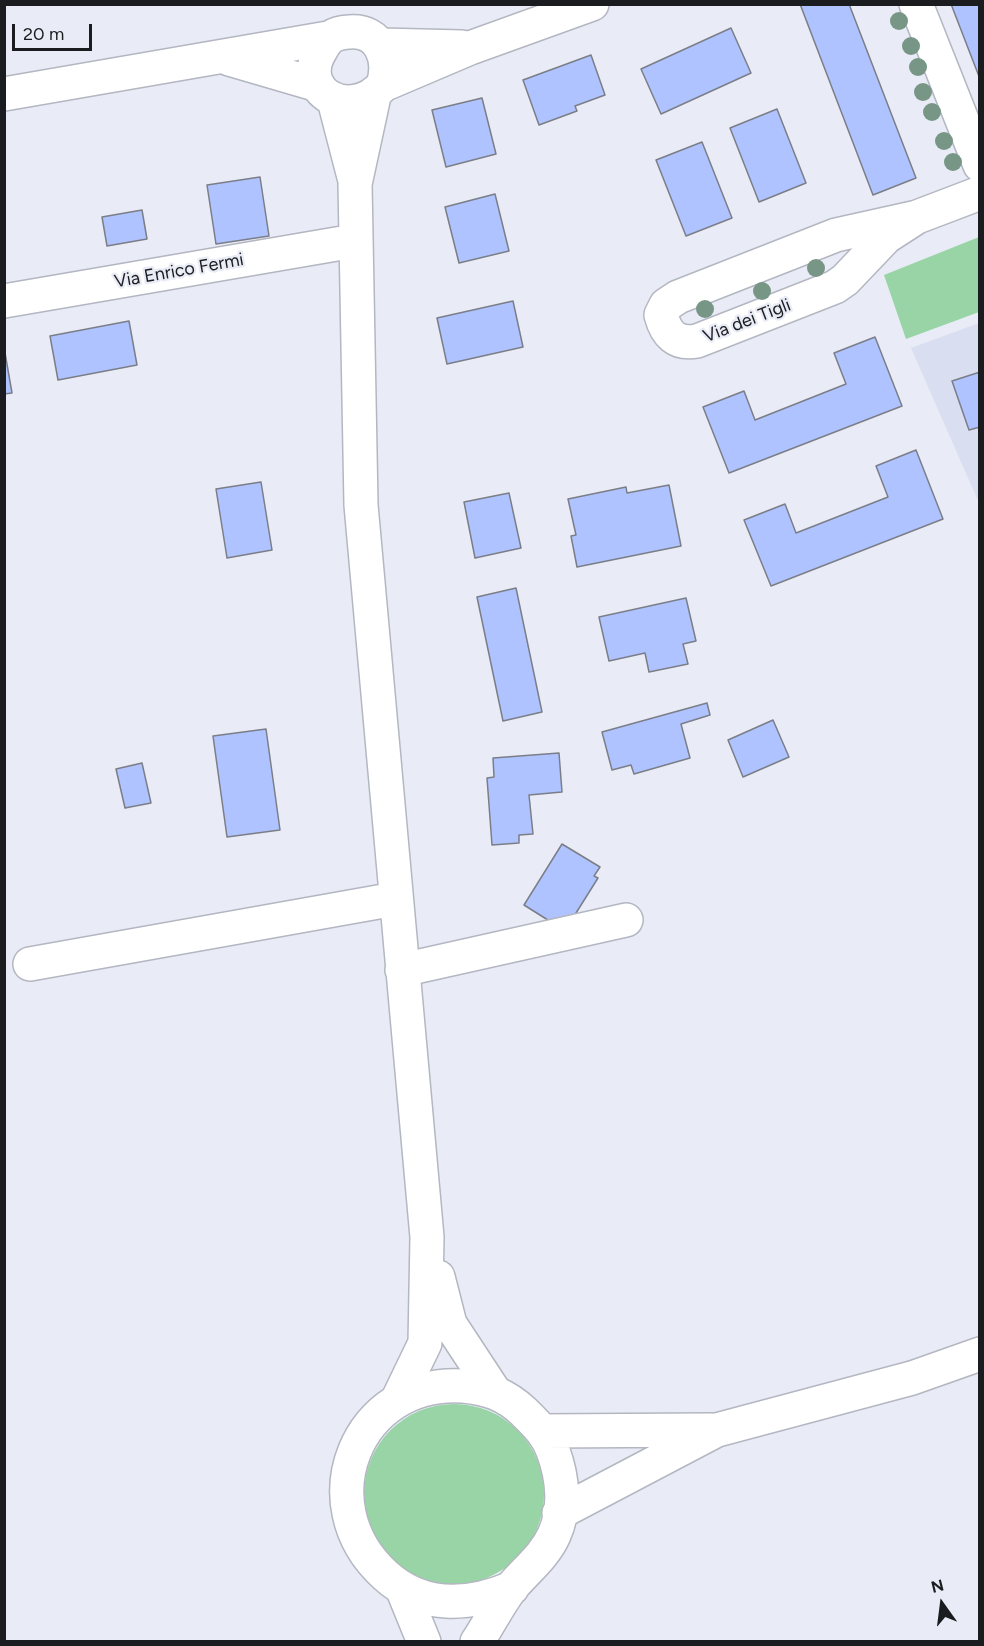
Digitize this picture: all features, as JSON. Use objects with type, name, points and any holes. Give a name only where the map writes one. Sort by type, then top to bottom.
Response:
[{"type":"street","points":[[355,184],[326,93],[314,74],[315,60],[351,31],[360,4]]},
{"type":"street","points":[[222,57],[352,104],[470,48],[592,4]]},
{"type":"street","points":[[916,4],[980,165]]},
{"type":"street","points":[[351,31],[387,59],[387,72],[378,91],[355,184],[354,241],[361,505],[427,1237],[425,1343],[398,1399]]},
{"type":"street","points":[[4,94],[222,57],[351,31],[470,48]]},
{"type":"street","name":"Via dei Tigli","points":[[917,217],[886,237],[855,270],[835,287],[698,341],[686,343],[674,339],[665,328],[661,315],[666,305],[678,297],[836,235],[917,217],[980,193]]},
{"type":"street","points":[[836,235],[850,245],[854,253],[855,270]]},
{"type":"street","name":"Via Enrico Fermi","points":[[4,302],[354,241]]},
{"type":"street","points":[[30,963],[395,899]]},
{"type":"street","points":[[402,970],[626,920]]},
{"type":"street","points":[[427,1237],[450,1324],[494,1391]]},
{"type":"street","points":[[559,1513],[717,1430],[912,1378],[980,1354]]},
{"type":"street","points":[[477,1641],[512,1588],[542,1556],[555,1534],[562,1493],[560,1469],[543,1431],[516,1404],[494,1391],[446,1385],[420,1389],[398,1399],[372,1422],[353,1455],[347,1503],[360,1542],[377,1568],[402,1588],[425,1599],[472,1601],[512,1588]]},
{"type":"street","points":[[543,1431],[717,1430]]},
{"type":"street","points":[[402,1588],[424,1641]]},
{"type":"shaded area","points":[[979,323],[979,503],[911,348]]},
{"type":"green space","points":[[979,237],[979,312],[906,339],[884,275]]},
{"type":"green space","points":[[454,1404],[472,1405],[489,1411],[518,1430],[537,1459],[543,1476],[543,1512],[537,1529],[518,1558],[489,1577],[472,1583],[454,1584],[436,1583],[419,1577],[390,1558],[371,1529],[365,1512],[364,1494],[365,1476],[371,1459],[390,1430],[419,1411],[436,1405]]},
{"type":"building","points":[[800,4],[849,4],[916,178],[873,195]]},
{"type":"building","points":[[951,4],[980,4],[980,79]]},
{"type":"building","points":[[731,28],[751,73],[661,114],[641,69]]},
{"type":"building","points":[[591,55],[605,95],[575,106],[577,111],[539,125],[523,80]]},
{"type":"building","points":[[482,98],[496,154],[446,167],[432,110]]},
{"type":"building","points":[[777,109],[806,183],[759,202],[730,128]]},
{"type":"building","points":[[702,142],[732,218],[686,236],[656,160]]},
{"type":"building","points":[[260,177],[269,236],[216,244],[207,185]]},
{"type":"building","points":[[495,194],[509,251],[459,263],[445,207]]},
{"type":"building","points":[[142,210],[147,239],[107,246],[102,217]]},
{"type":"building","points":[[513,301],[523,347],[447,364],[437,318]]},
{"type":"building","points":[[129,321],[137,365],[58,380],[50,336]]},
{"type":"building","points":[[875,337],[902,406],[729,473],[703,407],[744,391],[755,420],[846,384],[834,353]]},
{"type":"building","points":[[4,347],[12,393],[4,394]]},
{"type":"building","points":[[980,372],[980,427],[969,430],[952,381]]},
{"type":"building","points":[[916,450],[943,519],[771,586],[744,520],[785,504],[796,533],[888,497],[876,466]]},
{"type":"building","points":[[261,482],[272,550],[227,558],[216,489]]},
{"type":"building","points":[[669,485],[681,546],[577,567],[571,536],[576,535],[568,499],[626,487],[627,493]]},
{"type":"building","points":[[509,493],[521,548],[475,558],[464,502]]},
{"type":"building","points":[[516,588],[542,712],[503,721],[477,597]]},
{"type":"building","points":[[686,598],[696,641],[683,644],[688,664],[649,672],[645,653],[609,661],[599,617]]},
{"type":"building","points":[[707,703],[710,715],[681,724],[690,758],[634,774],[631,765],[612,770],[602,732]]},
{"type":"building","points":[[773,720],[789,757],[743,777],[728,740]]},
{"type":"building","points":[[266,729],[280,830],[227,837],[213,736]]},
{"type":"building","points":[[559,753],[562,792],[529,795],[533,834],[519,835],[519,843],[492,845],[487,778],[494,777],[493,758]]},
{"type":"building","points":[[142,763],[151,803],[125,808],[116,769]]},
{"type":"building","points":[[562,844],[600,867],[594,876],[598,878],[571,921],[559,927],[524,905]]}]
